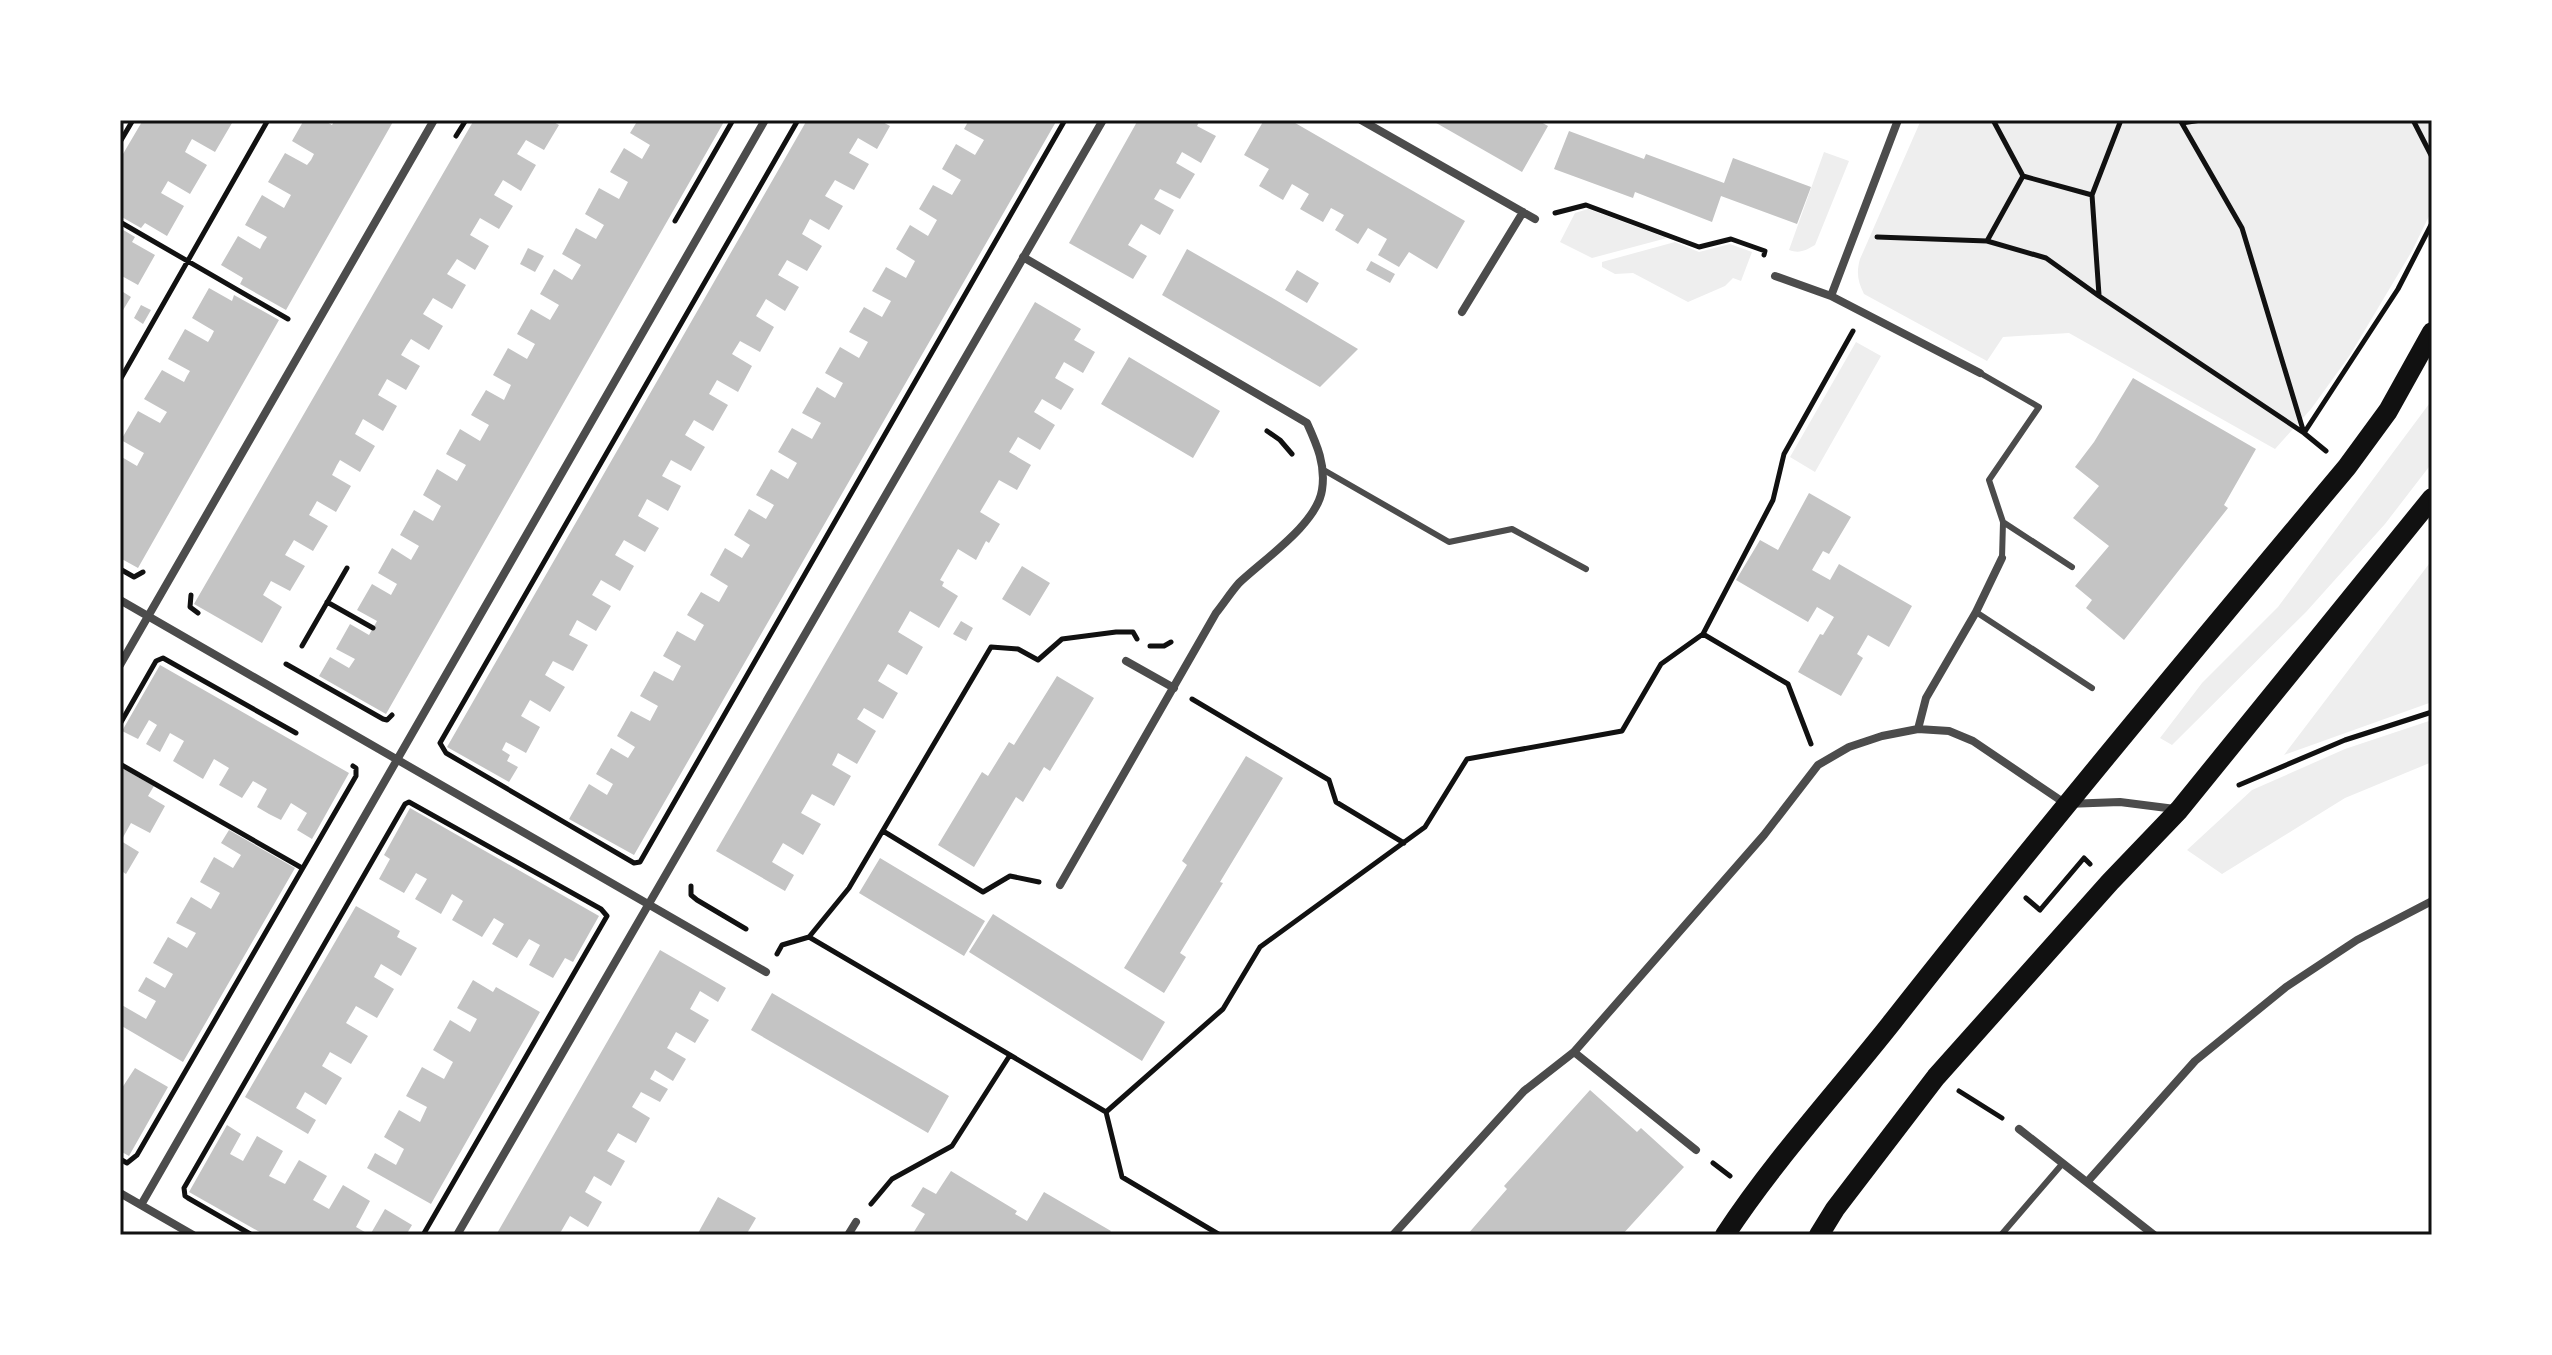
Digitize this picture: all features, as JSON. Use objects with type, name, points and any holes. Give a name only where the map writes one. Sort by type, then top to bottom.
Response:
[{"type":"main road","points":[[1725,1235],[1752,1194],[2004,879],[2347,467],[2388,411],[2432,332]]},
{"type":"main road","points":[[1819,1235],[1835,1209],[1936,1077],[2110,882],[2179,810],[2432,498]]},
{"type":"street","points":[[120,665],[434,120]]},
{"type":"street","points":[[141,1205],[765,120]]},
{"type":"street","points":[[457,1235],[1103,120]]},
{"type":"street","points":[[1361,120],[1535,219]]},
{"type":"street","points":[[1831,296],[1898,120]]},
{"type":"street","points":[[1462,312],[1523,212]]},
{"type":"street","points":[[1023,257],[1307,423],[1320,451],[1322,469],[1322,492],[1312,512],[1292,536],[1239,584],[1216,613],[1060,885]]},
{"type":"street","points":[[1775,276],[1831,296],[1980,373]]},
{"type":"street","points":[[1918,729],[1926,698],[1976,612],[2002,558]]},
{"type":"street","points":[[120,600],[766,972]]},
{"type":"street","points":[[1126,661],[1174,688]]},
{"type":"street","points":[[1393,1235],[1524,1091],[1574,1052],[1764,835],[1818,765],[1849,747],[1918,729],[1949,731],[1973,741],[2066,804],[2120,802],[2179,810]]},
{"type":"street","points":[[2088,1181],[2195,1061],[2286,987],[2357,940],[2432,901]]},
{"type":"street","points":[[1574,1052],[1696,1150]]},
{"type":"street","points":[[2019,1129],[2154,1235]]},
{"type":"street","points":[[120,1193],[193,1235]]},
{"type":"street","points":[[848,1235],[856,1222]]},
{"type":"lane","points":[[1980,373],[2039,407],[1989,480],[2003,522],[2002,558]]},
{"type":"lane","points":[[1322,469],[1449,542],[1512,529],[1586,569]]},
{"type":"lane","points":[[2003,522],[2072,567]]},
{"type":"lane","points":[[1976,612],[2092,688]]},
{"type":"lane","points":[[2001,1235],[2063,1163]]},
{"type":"path","points":[[120,142],[133,120]]},
{"type":"path","points":[[120,380],[268,120]]},
{"type":"path","points":[[450,147],[466,120]]},
{"type":"path","points":[[670,230],[733,120]]},
{"type":"path","points":[[798,120],[440,743],[446,753],[634,863],[641,859],[1065,120]]},
{"type":"path","points":[[1993,120],[2023,176],[2092,195]]},
{"type":"path","points":[[2099,296],[2092,195],[2121,120]]},
{"type":"path","points":[[2201,120],[2181,122],[2242,228],[2304,433]]},
{"type":"path","points":[[2413,120],[2432,157]]},
{"type":"path","points":[[1987,241],[2023,176]]},
{"type":"path","points":[[1535,219],[1586,205],[1699,247],[1731,239],[1765,251],[1759,270],[1775,276]]},
{"type":"path","points":[[120,222],[288,319]]},
{"type":"path","points":[[2304,433],[2398,289],[2432,223]]},
{"type":"path","points":[[1852,237],[1987,241],[2046,258],[2304,433],[2347,467]]},
{"type":"path","points":[[1106,1112],[1223,1009],[1260,947],[1425,827],[1467,759],[1622,731],[1661,664],[1703,634],[1773,500],[1784,454],[1863,313]]},
{"type":"path","points":[[1267,431],[1280,440],[1294,458]]},
{"type":"path","points":[[302,646],[347,568]]},
{"type":"path","points":[[198,583],[189,602],[190,607],[202,616]]},
{"type":"path","points":[[327,602],[373,628]]},
{"type":"path","points":[[766,972],[782,945],[809,937],[849,888],[991,647],[1018,649],[1038,660],[1062,639],[1133,632],[1138,641],[1151,646],[1164,646],[1179,636]]},
{"type":"path","points":[[1703,634],[1788,684],[1818,765]]},
{"type":"path","points":[[1126,661],[1138,641]]},
{"type":"path","points":[[120,724],[156,661],[163,658],[300,736]]},
{"type":"path","points":[[279,660],[383,719],[387,720],[393,713]]},
{"type":"path","points":[[1174,688],[1329,780],[1336,802],[1404,843]]},
{"type":"path","points":[[2234,787],[2345,740],[2432,712]]},
{"type":"path","points":[[120,1159],[127,1163],[137,1155],[357,772],[354,766],[341,759]]},
{"type":"path","points":[[120,764],[302,868]]},
{"type":"path","points":[[252,1235],[185,1196],[184,1188],[409,802],[601,909],[607,916],[423,1235]]},
{"type":"path","points":[[883,831],[983,892],[1010,876],[1060,885]]},
{"type":"path","points":[[2004,879],[2040,910],[2084,858],[2110,882]]},
{"type":"path","points":[[692,882],[691,895],[752,932]]},
{"type":"path","points":[[809,937],[1106,1112],[1122,1177],[1220,1235]]},
{"type":"path","points":[[856,1222],[892,1179],[952,1146],[1010,1055]]},
{"type":"path","points":[[1936,1077],[2019,1129]]},
{"type":"path","points":[[1696,1150],[1752,1194]]},
{"type":"shaded area","points":[[1921,120],[2432,120],[2432,210],[2412,251],[2350,355],[2311,409],[2275,449],[2069,333],[2003,337],[1987,361],[1864,294],[1858,277],[1860,259]]},
{"type":"shaded area","points":[[1824,152],[1849,161],[1815,245],[1806,250],[1789,250]]},
{"type":"shaded area","points":[[1588,209],[1667,238],[1592,258],[1560,242],[1575,213]]},
{"type":"shaded area","points":[[1675,242],[1699,252],[1730,244],[1752,252],[1741,281],[1733,278],[1725,286],[1688,302],[1633,273],[1615,274],[1602,267],[1602,262]]},
{"type":"shaded area","points":[[1856,342],[1881,356],[1815,472],[1790,457]]},
{"type":"shaded area","points":[[2432,400],[2432,463],[2385,524],[2306,612],[2172,745],[2160,738],[2202,683],[2278,607]]},
{"type":"shaded area","points":[[2432,560],[2432,702],[2284,755]]},
{"type":"shaded area","points":[[2432,720],[2432,762],[2345,798],[2222,874],[2187,850],[2252,790],[2345,749]]},
{"type":"building","points":[[143,120],[226,120],[232,123],[215,152],[192,139],[185,152],[207,165],[190,194],[168,181],[161,193],[184,206],[167,236],[145,223],[141,228],[120,216],[120,159]]},
{"type":"building","points":[[304,120],[323,120],[332,125],[335,120],[394,120],[286,310],[240,284],[243,278],[221,265],[238,236],[260,249],[267,237],[245,225],[262,195],[284,208],[291,195],[268,182],[285,153],[307,165],[311,160],[314,154],[292,141]]},
{"type":"building","points":[[474,120],[550,120],[559,125],[544,150],[526,140],[517,154],[536,165],[521,191],[503,180],[494,195],[513,206],[499,229],[480,218],[470,235],[489,246],[475,270],[457,259],[447,274],[466,285],[452,309],[433,298],[423,314],[443,326],[429,350],[411,339],[401,355],[420,366],[406,390],[387,379],[378,395],[397,406],[383,431],[363,419],[355,434],[375,446],[360,472],[340,460],[337,465],[332,475],[351,486],[336,512],[317,501],[309,515],[328,526],[313,551],[294,540],[285,555],[305,566],[290,591],[271,581],[263,595],[282,607],[262,643],[194,604]]},
{"type":"building","points":[[638,120],[725,120],[386,714],[319,676],[330,657],[349,668],[355,659],[336,649],[350,624],[369,635],[377,621],[357,610],[372,584],[391,595],[397,584],[378,573],[392,548],[411,560],[419,546],[400,535],[414,510],[433,521],[441,506],[423,495],[437,469],[457,481],[466,465],[446,454],[460,429],[480,441],[489,425],[471,415],[486,390],[504,400],[511,385],[493,375],[508,348],[527,359],[535,344],[517,334],[531,309],[550,320],[559,305],[540,294],[554,269],[572,280],[581,265],[562,254],[576,228],[596,239],[604,225],[585,214],[599,188],[619,199],[628,182],[610,172],[624,148],[642,159],[650,145],[630,133]]},
{"type":"building","points":[[807,120],[879,120],[890,126],[877,149],[858,138],[849,153],[869,164],[854,190],[835,180],[825,196],[843,206],[829,230],[810,219],[802,234],[822,246],[807,271],[787,260],[778,275],[799,287],[785,311],[766,299],[756,316],[774,327],[760,352],[740,341],[732,354],[752,366],[738,392],[717,380],[709,394],[728,405],[713,431],[694,420],[685,435],[705,447],[691,471],[671,460],[662,476],[681,486],[668,511],[647,499],[638,516],[659,528],[645,552],[624,540],[615,555],[634,566],[620,591],[601,580],[592,595],[611,606],[596,631],[577,620],[569,635],[588,645],[573,671],[553,661],[545,675],[565,687],[550,712],[530,700],[521,716],[540,727],[526,753],[506,742],[502,750],[510,755],[507,761],[518,767],[509,782],[447,747]]},
{"type":"building","points":[[969,120],[1057,120],[634,855],[569,819],[589,784],[607,795],[613,784],[596,774],[611,748],[628,758],[635,747],[617,736],[631,711],[650,721],[658,706],[640,696],[654,671],[673,681],[681,666],[663,656],[677,631],[695,641],[704,625],[687,615],[701,592],[719,602],[728,586],[710,575],[725,548],[742,558],[750,545],[734,535],[749,509],[766,519],[774,505],[756,495],[771,469],[788,479],[797,463],[778,452],[792,428],[812,439],[821,423],[802,413],[817,387],[835,398],[843,383],[825,373],[840,347],[859,358],[868,342],[849,332],[864,307],[882,317],[891,301],[872,291],[886,267],[906,278],[915,261],[896,249],[910,225],[928,236],[937,220],[919,209],[933,185],[952,195],[961,180],[942,169],[956,144],[975,155],[984,140],[964,129]]},
{"type":"building","points":[[1138,120],[1200,120],[1197,126],[1216,136],[1201,163],[1182,152],[1176,163],[1195,174],[1180,199],[1160,189],[1154,199],[1174,210],[1160,235],[1141,224],[1128,245],[1147,256],[1133,279],[1069,243]]},
{"type":"building","points":[[1264,120],[1290,120],[1465,221],[1437,269],[1409,252],[1399,267],[1378,255],[1387,239],[1368,228],[1358,244],[1335,230],[1344,215],[1331,208],[1323,222],[1300,209],[1309,194],[1292,184],[1283,200],[1259,186],[1269,169],[1244,155]]},
{"type":"building","points":[[1431,120],[1543,120],[1541,122],[1548,126],[1522,172]]},
{"type":"building","points":[[1569,131],[1644,159],[1646,154],[1724,183],[1733,158],[1811,187],[1797,224],[1721,196],[1712,222],[1635,192],[1633,198],[1554,169]]},
{"type":"building","points":[[120,228],[135,237],[132,242],[155,255],[138,285],[120,275]]},
{"type":"building","points":[[528,248],[544,256],[535,272],[520,264]]},
{"type":"building","points":[[1187,249],[1358,349],[1320,387],[1162,295]]},
{"type":"building","points":[[1371,261],[1395,274],[1390,283],[1366,270]]},
{"type":"building","points":[[1297,270],[1319,283],[1307,303],[1285,290]]},
{"type":"building","points":[[209,288],[232,301],[234,295],[279,320],[138,568],[120,558],[120,456],[137,466],[144,453],[121,440],[138,411],[160,423],[167,412],[144,399],[162,370],[184,382],[190,371],[168,359],[185,329],[208,342],[211,337],[214,331],[192,318]]},
{"type":"building","points":[[120,290],[131,297],[120,315]]},
{"type":"building","points":[[1035,302],[1081,329],[1074,340],[1095,352],[1083,373],[1064,362],[1055,378],[1074,389],[1061,410],[1042,399],[1034,412],[1055,425],[1040,450],[1018,437],[1009,452],[1031,465],[1017,490],[999,480],[980,512],[1000,524],[976,560],[958,549],[940,580],[944,582],[942,586],[958,596],[939,628],[910,611],[898,632],[923,647],[907,675],[888,664],[878,681],[898,693],[883,719],[864,708],[857,719],[876,731],[857,764],[838,753],[832,765],[851,776],[834,806],[812,794],[801,813],[821,824],[803,855],[783,843],[772,862],[794,875],[785,891],[716,851]]},
{"type":"building","points":[[141,305],[151,310],[143,324],[134,318]]},
{"type":"building","points":[[1129,357],[1220,411],[1193,458],[1101,404]]},
{"type":"building","points":[[2133,378],[2256,449],[2224,505],[2228,508],[2124,640],[2086,608],[2092,600],[2075,586],[2109,546],[2073,518],[2099,486],[2075,467]]},
{"type":"building","points":[[1809,493],[1851,517],[1829,554],[1823,551],[1812,570],[1830,580],[1839,564],[1912,606],[1889,647],[1868,635],[1857,654],[1863,658],[1841,696],[1798,672],[1820,634],[1823,635],[1834,617],[1817,607],[1808,622],[1736,580],[1760,540],[1778,550]]},
{"type":"building","points":[[1022,566],[1050,583],[1030,616],[1002,599]]},
{"type":"building","points":[[961,621],[973,628],[966,641],[953,634]]},
{"type":"building","points":[[160,665],[349,773],[312,839],[297,830],[307,813],[291,803],[281,820],[257,807],[267,789],[253,781],[242,798],[219,785],[229,768],[214,759],[203,779],[173,761],[184,741],[170,733],[160,752],[146,744],[157,725],[149,720],[138,739],[122,731]]},
{"type":"building","points":[[1057,676],[1094,698],[1050,771],[1044,767],[1023,802],[1016,797],[974,867],[938,845],[982,772],[988,776],[1009,742],[1014,745]]},
{"type":"building","points":[[1246,756],[1283,778],[1180,953],[1186,957],[1164,993],[1124,968],[1187,865],[1182,861]]},
{"type":"building","points":[[120,767],[154,786],[148,796],[165,806],[150,833],[131,823],[121,841],[139,852],[126,874],[120,870]]},
{"type":"building","points":[[410,808],[599,916],[573,962],[565,958],[553,978],[529,965],[540,945],[529,939],[517,958],[492,944],[504,924],[494,918],[482,937],[452,920],[463,901],[452,894],[441,914],[415,899],[427,879],[416,873],[404,893],[379,879],[390,859],[384,855]]},
{"type":"building","points":[[229,830],[295,868],[183,1062],[120,1025],[120,1004],[146,1019],[156,1001],[138,991],[146,977],[165,988],[173,974],[153,963],[168,937],[187,948],[196,933],[176,923],[191,897],[211,909],[220,893],[200,882],[214,857],[233,868],[241,855],[221,843]]},
{"type":"building","points":[[880,858],[985,921],[964,956],[859,893]]},
{"type":"building","points":[[356,906],[400,931],[397,937],[417,948],[401,976],[381,964],[374,977],[394,989],[377,1018],[356,1006],[346,1023],[368,1036],[351,1064],[330,1052],[322,1066],[342,1078],[326,1105],[305,1092],[296,1108],[316,1120],[308,1134],[245,1097]]},
{"type":"building","points":[[993,914],[1165,1022],[1142,1061],[969,952]]},
{"type":"building","points":[[660,950],[726,988],[718,1002],[700,991],[690,1009],[709,1020],[695,1043],[676,1032],[667,1048],[686,1059],[673,1081],[655,1070],[650,1079],[668,1089],[660,1102],[641,1092],[632,1107],[650,1118],[636,1143],[618,1133],[607,1151],[625,1161],[611,1186],[594,1176],[585,1192],[602,1202],[588,1227],[570,1216],[559,1235],[496,1235]]},
{"type":"building","points":[[473,980],[493,992],[496,987],[540,1012],[431,1204],[367,1168],[375,1153],[396,1165],[404,1149],[384,1137],[399,1110],[420,1122],[427,1107],[406,1096],[422,1067],[444,1079],[453,1062],[433,1050],[450,1020],[470,1032],[477,1019],[457,1008]]},
{"type":"building","points":[[772,993],[949,1096],[928,1133],[751,1030]]},
{"type":"building","points":[[135,1068],[168,1087],[129,1156],[120,1151],[120,1091]]},
{"type":"building","points":[[1590,1090],[1637,1132],[1641,1128],[1684,1167],[1622,1235],[1467,1235],[1507,1189],[1504,1186]]},
{"type":"building","points":[[227,1125],[241,1134],[230,1154],[243,1161],[257,1136],[283,1151],[269,1176],[285,1184],[299,1160],[327,1176],[313,1200],[329,1209],[343,1185],[370,1201],[356,1227],[370,1235],[265,1235],[189,1192]]},
{"type":"building","points":[[951,1171],[1017,1211],[1015,1214],[1027,1221],[1044,1192],[1111,1231],[1108,1235],[912,1235],[925,1214],[911,1206],[923,1187],[936,1194]]},
{"type":"building","points":[[718,1197],[756,1218],[746,1235],[697,1235]]},
{"type":"building","points":[[385,1209],[412,1225],[406,1235],[370,1235]]}]
